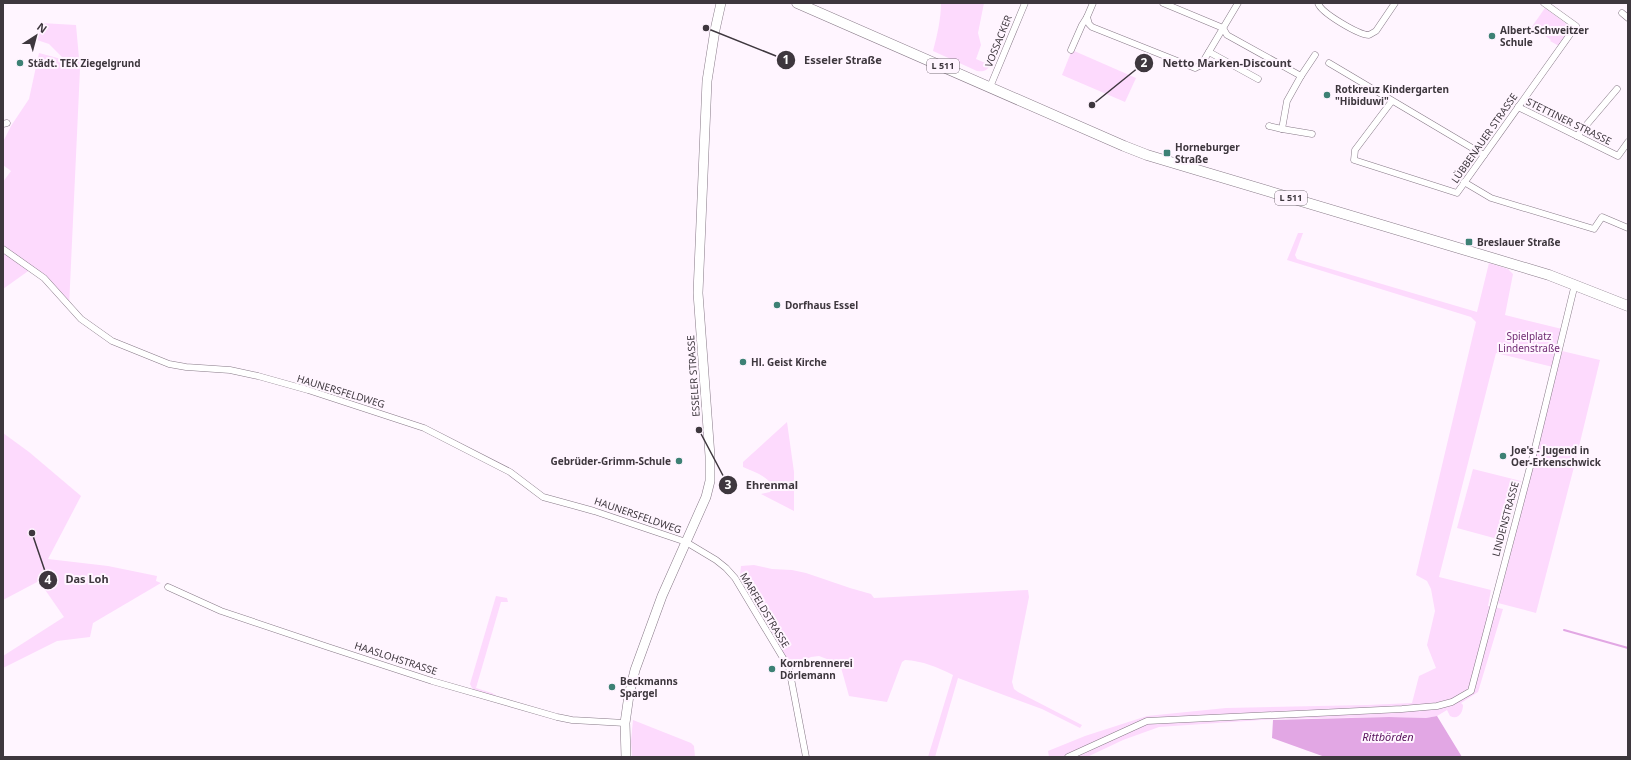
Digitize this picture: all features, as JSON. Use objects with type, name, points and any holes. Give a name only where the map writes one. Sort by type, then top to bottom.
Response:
[{"type":"main road","name":"ESSELER STRASSE","points":[[626,757],[625,722],[629,695],[636,670],[662,596],[706,497],[710,480],[710,456],[698,293],[708,80],[715,30],[721,3]]},
{"type":"main road","name":"L 511","points":[[797,3],[1124,146],[1468,250],[1575,284],[1628,306]]},
{"type":"street","name":"VOSSACKER","points":[[990,87],[1025,3]]},
{"type":"street","points":[[1070,50],[1093,3]]},
{"type":"street","points":[[1163,3],[1223,28],[1227,35],[1302,76]]},
{"type":"street","points":[[1087,17],[1089,24],[1092,26],[1192,68],[1199,67],[1238,3]]},
{"type":"street","points":[[1318,3],[1322,11],[1360,33],[1369,35],[1376,31],[1395,3]]},
{"type":"street","name":"LÜBBENAUER STRASSE","points":[[1392,101],[1355,150],[1354,160],[1457,193],[1576,26],[1544,3]]},
{"type":"street","points":[[1622,13],[1628,18]]},
{"type":"street","points":[[1209,52],[1258,79]]},
{"type":"street","points":[[1282,129],[1287,101],[1314,55]]},
{"type":"street","points":[[1329,63],[1484,155]]},
{"type":"street","points":[[1577,136],[1617,89]]},
{"type":"street","name":"STETTINER STRASSE","points":[[1518,107],[1618,156],[1628,142]]},
{"type":"street","points":[[1269,126],[1312,134]]},
{"type":"street","points":[[1464,182],[1491,198],[1594,230],[1602,217],[1628,228]]},
{"type":"street","name":"HAUNERSFELDWEG","points":[[3,249],[44,278],[82,319],[112,341],[169,364],[186,367],[230,370],[258,376],[308,390],[424,428],[510,472],[543,497],[594,511],[686,542]]},
{"type":"street","name":"LINDENSTRASSE","points":[[1068,757],[1147,721],[1437,706],[1452,702],[1471,691],[1535,448],[1575,284]]},
{"type":"street","name":"MARFELDSTRASSE","points":[[686,542],[716,560],[735,578],[789,668],[806,757]]},
{"type":"street","name":"HAASLOHSTRASSE","points":[[168,587],[221,611],[439,683],[557,717],[572,720],[625,722]]},
{"type":"green space","points":[[941,3],[984,3],[978,33],[981,45],[976,59],[990,65],[986,70],[977,71],[933,51],[940,21]]},
{"type":"green space","points":[[1545,8],[1568,25],[1568,33],[1559,46],[1550,41],[1551,40],[1543,34],[1541,35],[1531,28]]},
{"type":"green space","points":[[41,23],[76,25],[80,69],[69,307],[31,269],[3,289],[3,182],[11,171],[3,165],[3,142],[11,126],[29,99],[39,53],[65,60],[49,44],[34,39]]},
{"type":"green space","points":[[1072,50],[1136,78],[1125,102],[1062,75]]},
{"type":"green space","name":"Spielplatz Lindenstraße","points":[[1298,233],[1303,233],[1295,255],[1297,259],[1477,312],[1489,263],[1508,269],[1513,274],[1505,315],[1562,329],[1553,367],[1496,353],[1439,577],[1491,590],[1488,606],[1503,609],[1478,692],[1461,703],[1463,705],[1462,711],[1460,715],[1455,717],[1450,716],[1447,710],[1437,716],[1426,718],[1389,717],[1277,719],[1159,727],[1123,740],[1087,757],[1049,757],[1048,751],[1085,736],[1147,716],[1226,708],[1412,703],[1419,676],[1436,668],[1427,645],[1435,611],[1431,589],[1427,581],[1416,575],[1476,322],[1471,317],[1287,260]]},
{"type":"green space","points":[[1562,351],[1600,360],[1536,613],[1498,603]]},
{"type":"green space","points":[[787,422],[794,472],[794,511],[761,494],[770,492],[773,488],[771,484],[765,477],[743,467],[743,462]]},
{"type":"green space","points":[[3,433],[29,452],[81,496],[48,559],[108,566],[157,576],[156,581],[161,583],[93,623],[90,637],[57,641],[3,668],[3,656],[64,617],[39,581],[3,600]]},
{"type":"green space","points":[[1473,469],[1521,481],[1505,541],[1457,528]]},
{"type":"green space","points":[[754,565],[772,569],[792,570],[806,573],[871,594],[874,598],[1028,590],[1029,597],[1012,682],[1014,689],[1082,725],[1080,728],[1042,709],[958,678],[935,757],[928,757],[953,675],[930,665],[905,660],[902,662],[887,702],[849,696],[840,664],[819,656],[811,657],[791,666],[754,600],[756,596],[740,575],[741,566]]},
{"type":"green space","points":[[496,596],[507,598],[508,602],[501,602],[476,688],[492,693],[498,697],[473,690],[470,684]]},
{"type":"green space","points":[[633,720],[691,743],[694,746],[695,757],[632,757],[631,741]]},
{"type":"water","name":"Rittbörden","points":[[1437,716],[1462,757],[1325,757],[1272,738],[1273,720],[1389,717],[1426,718]]},
{"type":"waterway","points":[[1564,630],[1628,648]]},
{"type":"place","name":"Esseler Straße","points":[[706,28]]},
{"type":"place","name":"Albert-Schweitzer Schule","points":[[1492,36]]},
{"type":"place","name":"Städt. TEK Ziegelgrund","points":[[20,63]]},
{"type":"place","name":"Rotkreuz Kindergarten \"Hibiduwi\"","points":[[1327,95]]},
{"type":"place","name":"Netto Marken-Discount","points":[[1092,105]]},
{"type":"place","name":"Horneburger Straße","points":[[1167,153]]},
{"type":"place","name":"Breslauer Straße","points":[[1469,242]]},
{"type":"place","name":"Dorfhaus Essel","points":[[777,305]]},
{"type":"place","name":"Hl. Geist Kirche","points":[[743,362]]},
{"type":"place","name":"Ehrenmal","points":[[699,430]]},
{"type":"place","name":"Joe's - Jugend in Oer-Erkenschwick","points":[[1503,456]]},
{"type":"place","name":"Gebrüder-Grimm-Schule","points":[[679,461]]},
{"type":"place","name":"Das Loh","points":[[32,533]]},
{"type":"place","name":"Kornbrennerei Dörlemann","points":[[772,669]]},
{"type":"place","name":"Beckmanns Spargel","points":[[612,687]]}]
